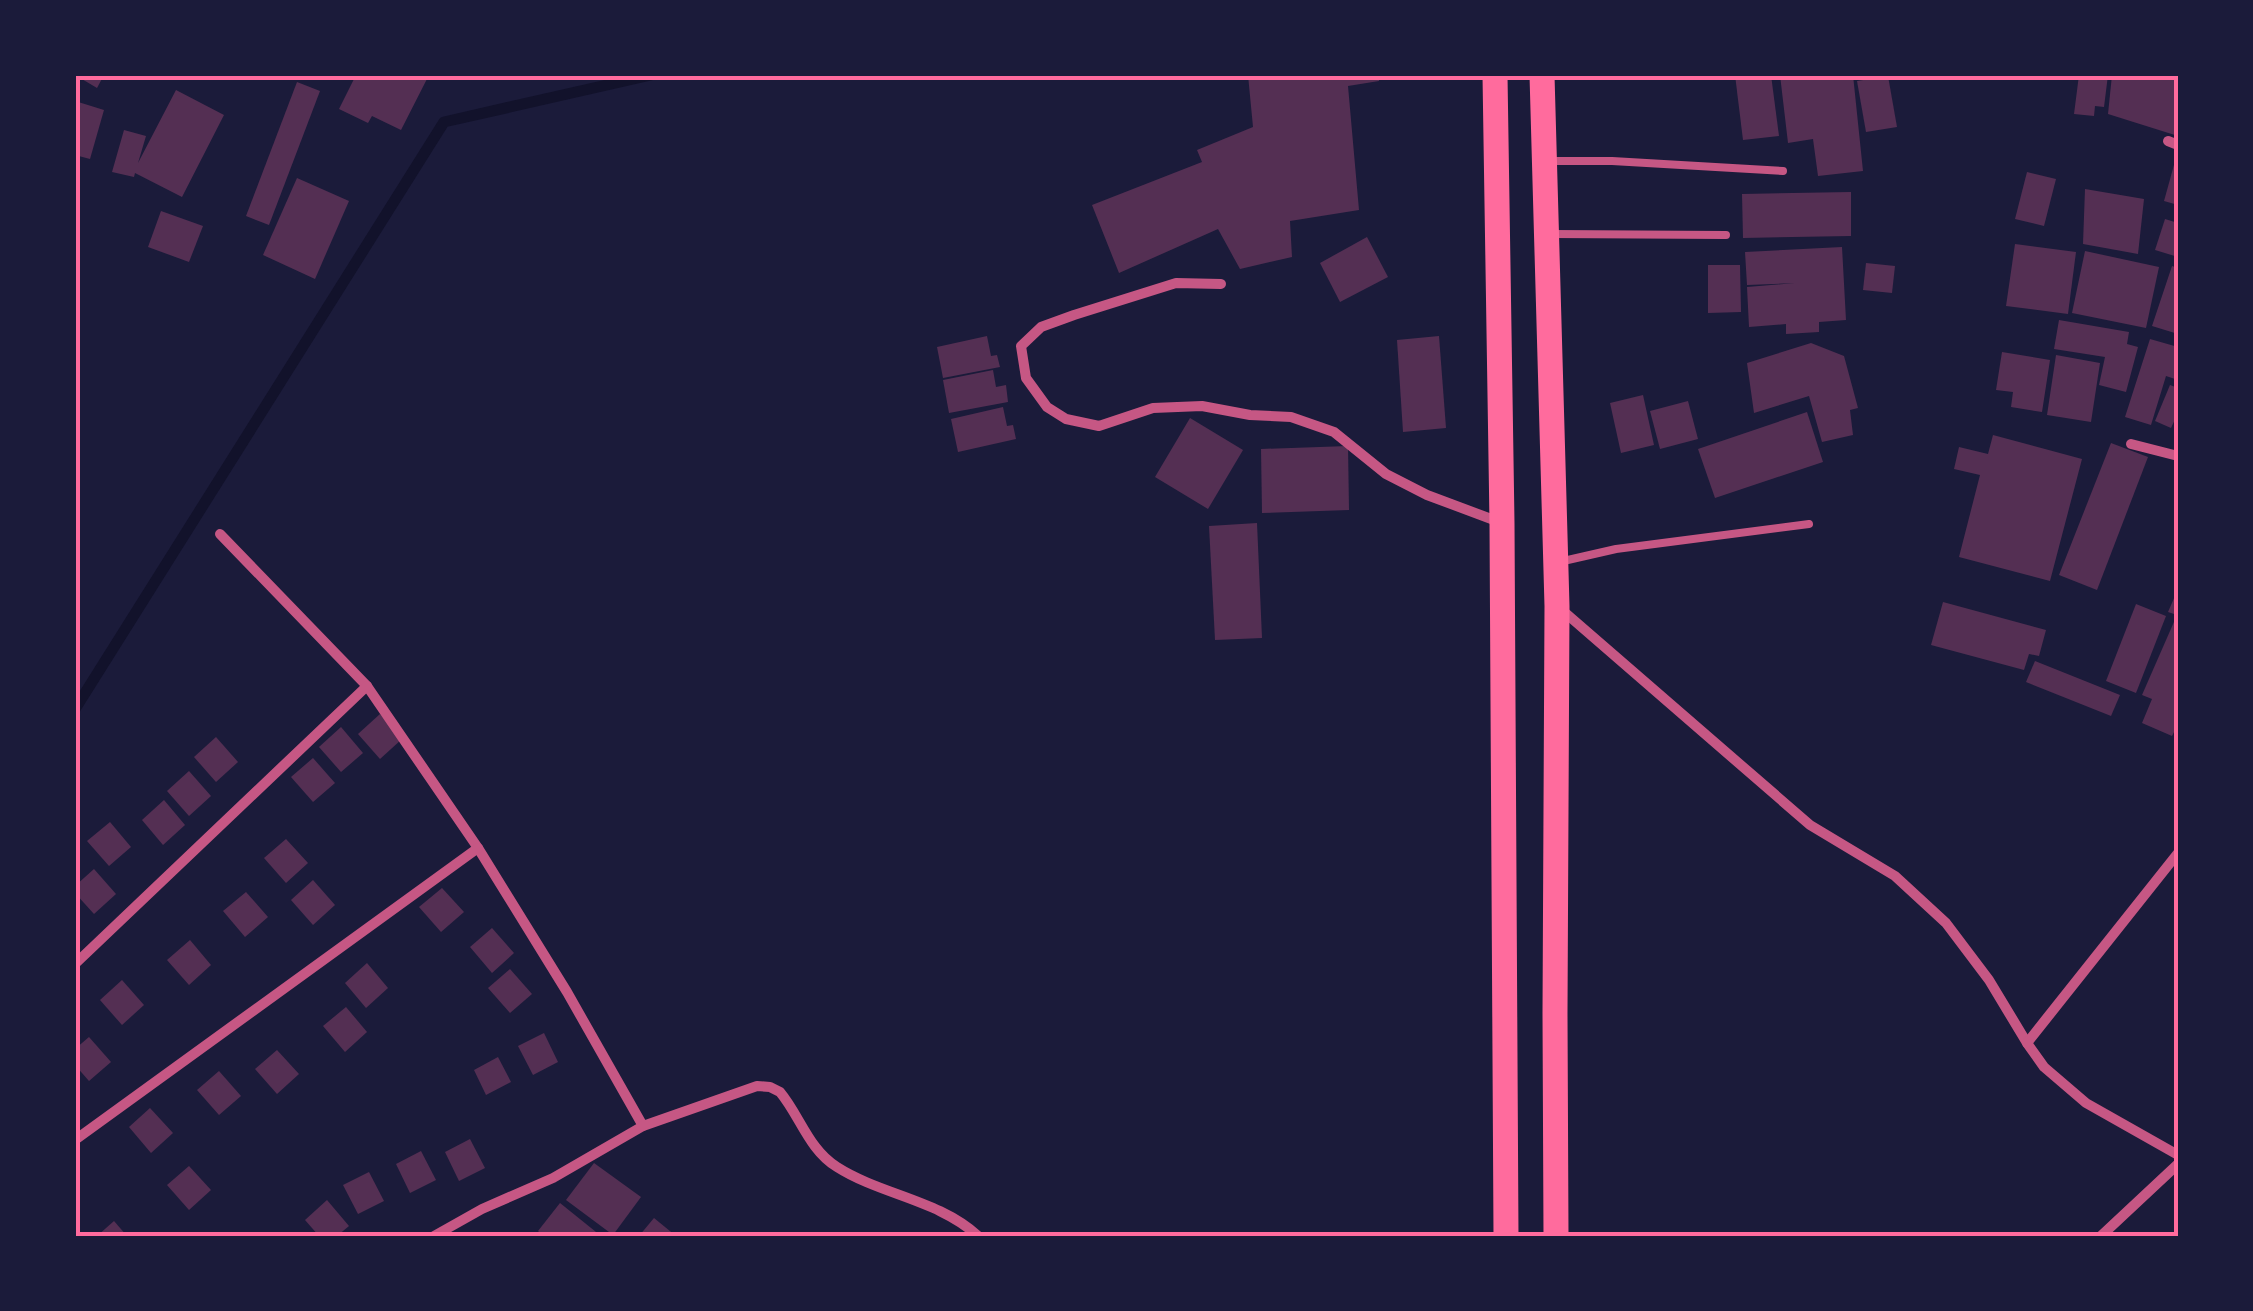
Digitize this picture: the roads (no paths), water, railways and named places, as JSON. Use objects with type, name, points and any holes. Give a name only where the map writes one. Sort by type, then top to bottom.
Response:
[{"type":"highway","points":[[1495,75],[1506,1236]]},
{"type":"highway","points":[[1542,75],[1558,606],[1556,1236]]},
{"type":"street","points":[[1221,284],[1176,283],[1041,328],[1021,346],[1026,378],[1047,407],[1066,419],[1099,426],[1153,408],[1202,406],[1312,423],[1334,432],[1386,474],[1427,495],[1502,523]]},
{"type":"street","points":[[2131,444],[2178,456]]},
{"type":"street","points":[[220,534],[367,686],[478,848],[568,992],[643,1126]]},
{"type":"street","points":[[1558,606],[1810,825],[1895,876],[1946,924],[1990,980],[2044,1067],[2086,1102],[2178,1155]]},
{"type":"street","points":[[75,964],[367,686]]},
{"type":"street","points":[[75,1140],[478,848]]},
{"type":"street","points":[[2027,1043],[2178,853]]},
{"type":"street","points":[[434,1236],[482,1209],[554,1178],[643,1126],[758,1086],[780,1092],[821,1154],[838,1168],[952,1216],[978,1236]]},
{"type":"street","points":[[2101,1236],[2178,1164]]},
{"type":"lane","points":[[1544,161],[1783,171]]},
{"type":"lane","points":[[1547,234],[1726,235]]},
{"type":"lane","points":[[1555,562],[1809,524]]},
{"type":"waterway","points":[[75,709],[444,122],[651,75]]}]
